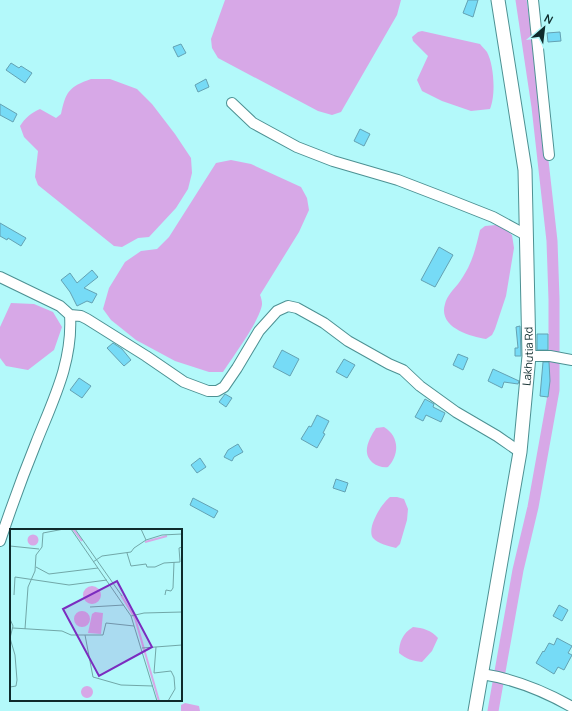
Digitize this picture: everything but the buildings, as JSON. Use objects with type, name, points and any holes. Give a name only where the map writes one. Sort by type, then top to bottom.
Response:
[{"type":"street","name":"Lakhutia Rd","points":[[475,711],[520,452],[529,356],[525,170],[498,0]]},
{"type":"street","points":[[533,0],[549,156]]},
{"type":"street","points":[[232,103],[253,123],[298,147],[333,161],[398,180],[450,200],[493,217],[526,235]]},
{"type":"street","points":[[0,277],[60,306],[70,315],[81,316],[146,356],[184,382],[208,391],[217,391],[224,386],[237,368],[259,331],[277,311],[288,306],[297,308],[324,323],[348,341],[389,364],[403,370],[420,386],[456,412],[497,436],[520,452]]},
{"type":"street","points":[[0,541],[16,494],[64,370],[71,332],[70,315]]},
{"type":"street","points":[[529,356],[550,356],[572,360]]},
{"type":"street","points":[[482,674],[520,683],[572,707]]},
{"type":"shaded area","points":[[225,0],[401,0],[397,15],[341,112],[332,115],[318,111],[218,58],[212,48],[211,39]]},
{"type":"shaded area","points":[[422,31],[480,44],[487,52],[493,72],[494,88],[490,109],[471,111],[442,101],[422,91],[417,80],[428,56],[413,41],[412,37],[418,32]]},
{"type":"shaded area","points":[[91,79],[110,79],[137,89],[152,104],[191,158],[192,173],[188,189],[176,208],[149,237],[138,238],[122,247],[114,246],[38,185],[35,177],[38,151],[24,137],[20,126],[28,116],[40,109],[56,118],[61,114],[65,100],[70,91],[78,85]]},
{"type":"shaded area","points":[[231,160],[251,164],[301,187],[307,198],[309,210],[299,232],[260,295],[262,304],[260,311],[246,338],[223,372],[209,372],[175,361],[136,340],[111,320],[103,309],[109,288],[125,262],[141,251],[157,249],[169,237],[216,163]]},
{"type":"shaded area","points":[[496,225],[504,228],[512,235],[514,248],[506,296],[495,329],[492,335],[486,339],[471,336],[456,329],[446,319],[444,312],[447,298],[468,268],[480,230],[485,226]]},
{"type":"shaded area","points":[[11,303],[34,304],[53,312],[62,327],[54,350],[28,370],[6,366],[0,358],[0,327]]},
{"type":"shaded area","points":[[384,427],[393,435],[396,446],[395,457],[388,467],[376,465],[367,455],[367,446],[376,428]]},
{"type":"shaded area","points":[[390,497],[404,499],[408,509],[407,520],[400,544],[396,548],[378,542],[371,534],[373,522],[376,516]]},
{"type":"shaded area","points":[[413,627],[427,630],[438,638],[432,651],[422,662],[404,657],[399,653],[402,638]]},
{"type":"shaded area","points":[[185,703],[199,706],[200,711],[181,711],[181,705]]},
{"type":"waterway","points":[[493,711],[518,570],[533,507],[554,390],[554,299],[552,241],[537,107],[521,0]]}]
